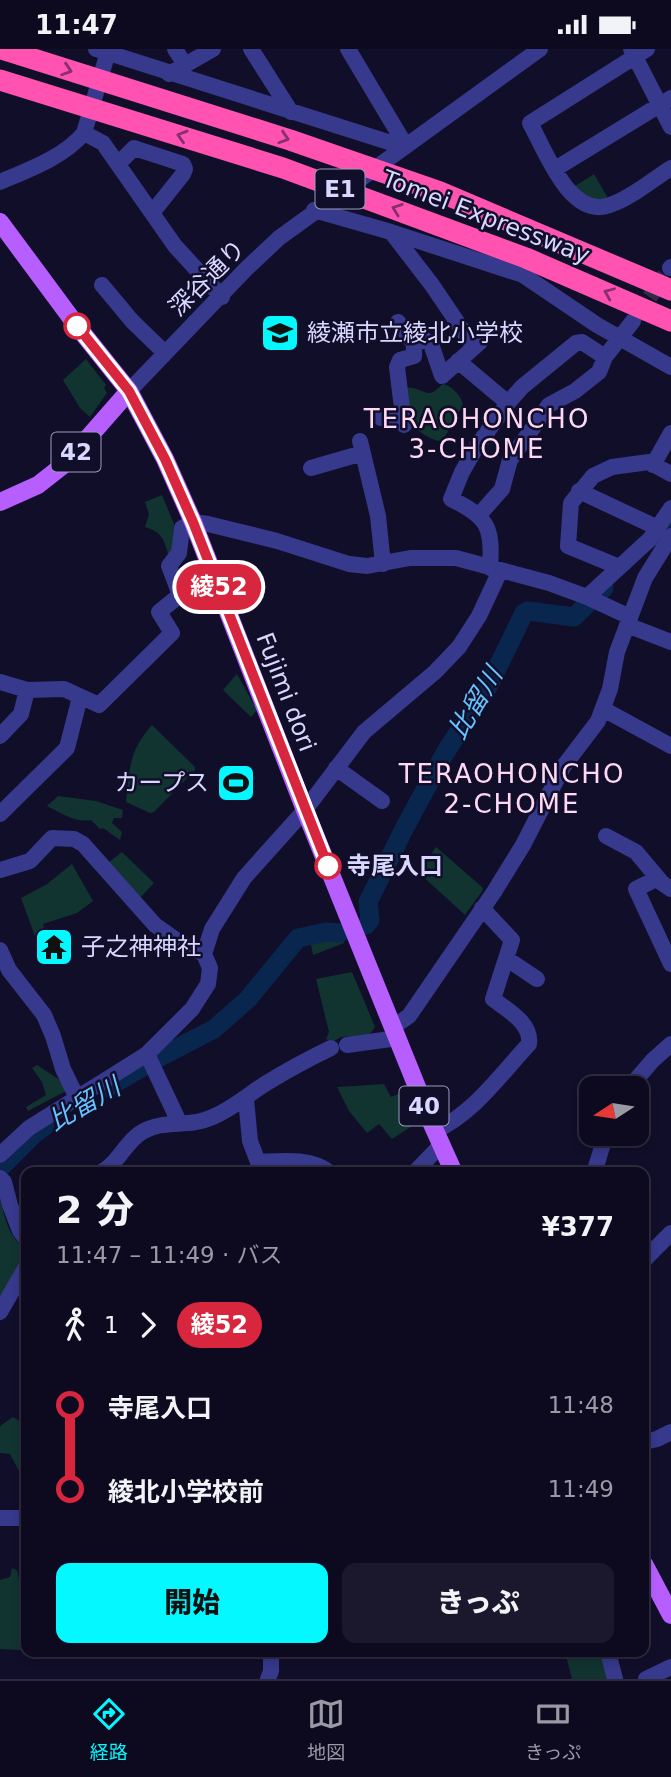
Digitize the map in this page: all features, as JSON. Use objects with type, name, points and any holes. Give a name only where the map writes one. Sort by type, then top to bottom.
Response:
[{"type":"highway","name":"Tomei Expressway","points":[[2,49],[290,140],[440,192],[671,290]]},
{"type":"highway","name":"Tomei Expressway","points":[[0,80],[283,168],[526,258],[671,321]]},
{"type":"main road","name":"Fujimi dori","points":[[0,222],[129,391],[165,459],[193,522],[305,810],[451,1167]]},
{"type":"main road","name":"42","points":[[0,502],[38,485],[66,463],[129,391]]},
{"type":"main road","points":[[649,1573],[671,1615]]},
{"type":"street","points":[[175,49],[185,65]]},
{"type":"street","points":[[170,74],[213,49]]},
{"type":"street","points":[[251,49],[291,111]]},
{"type":"street","points":[[348,49],[402,148]]},
{"type":"street","points":[[402,148],[540,49]]},
{"type":"street","points":[[671,127],[665,101],[637,51],[530,123],[569,192],[581,202],[594,207],[612,205],[671,168]]},
{"type":"street","points":[[0,182],[76,142],[86,127],[103,54],[402,148]]},
{"type":"street","points":[[555,169],[665,101]]},
{"type":"street","points":[[86,127],[118,163],[175,246],[222,297]]},
{"type":"street","name":"深谷通り","points":[[129,391],[279,238],[402,148]]},
{"type":"street","points":[[118,163],[134,149],[183,164],[183,174],[152,213]]},
{"type":"street","points":[[319,207],[523,275],[620,338],[671,367]]},
{"type":"street","points":[[391,232],[477,344],[442,376],[431,344],[425,341],[414,344]]},
{"type":"street","points":[[102,285],[164,353]]},
{"type":"street","points":[[381,418],[403,420],[397,367],[400,360],[414,356],[414,344],[398,321]]},
{"type":"street","points":[[479,515],[502,489],[510,460],[549,405],[575,391],[603,367],[605,356],[633,321]]},
{"type":"street","points":[[0,1155],[29,1128],[77,1098],[150,1060],[192,1009],[208,984],[210,968],[204,954],[219,914],[258,862],[305,810],[364,732],[435,672],[459,647],[479,616],[495,570],[490,532],[479,515],[451,499],[477,446],[522,387],[576,343],[582,342],[605,356]]},
{"type":"street","points":[[458,361],[508,403]]},
{"type":"street","points":[[653,465],[671,433]]},
{"type":"street","points":[[312,468],[361,447],[378,516],[383,564]]},
{"type":"street","points":[[618,568],[568,546],[568,512],[579,491],[603,470],[649,462],[671,474]]},
{"type":"street","points":[[579,491],[666,539]]},
{"type":"street","points":[[109,1167],[143,1131],[179,1122],[202,1122],[246,1099],[296,1066],[339,1047],[395,1033],[482,908],[523,845],[563,767],[591,732],[603,709],[617,652],[645,578],[666,539],[671,508]]},
{"type":"street","points":[[0,682],[27,690],[64,689],[99,705],[172,633],[159,612],[180,595],[169,566],[179,553],[182,528],[193,522],[277,541],[349,564],[367,566],[410,558],[456,558],[549,583],[591,599],[671,642]]},
{"type":"street","points":[[591,599],[618,568],[645,544],[666,539]]},
{"type":"street","points":[[0,736],[21,714],[27,690]]},
{"type":"street","points":[[0,814],[67,748],[80,697]]},
{"type":"street","points":[[603,709],[671,746]]},
{"type":"street","points":[[336,768],[382,801]]},
{"type":"street","points":[[606,836],[636,852],[657,878],[671,889]]},
{"type":"street","points":[[0,870],[30,861],[52,838],[74,839],[83,844],[155,925],[179,942],[204,954]]},
{"type":"street","points":[[657,878],[636,889],[671,964]]},
{"type":"street","points":[[418,1167],[450,1124],[495,1084],[529,1044],[527,1029],[493,999],[512,940],[482,908]]},
{"type":"street","points":[[0,950],[5,972],[44,1015],[63,1069],[77,1098]]},
{"type":"street","points":[[507,959],[537,979]]},
{"type":"street","points":[[639,1076],[671,1044]]},
{"type":"street","points":[[150,1060],[179,1122]]},
{"type":"street","points":[[246,1099],[250,1141],[258,1162],[300,1162],[321,1167]]},
{"type":"street","points":[[596,1167],[602,1146]]},
{"type":"street","points":[[0,1178],[4,1182],[21,1232]]},
{"type":"street","points":[[649,1255],[671,1233]]},
{"type":"street","points":[[0,1313],[21,1276]]},
{"type":"street","points":[[649,1441],[671,1432]]},
{"type":"street","points":[[0,1518],[21,1518]]},
{"type":"street","points":[[268,1679],[271,1657]]},
{"type":"street","points":[[609,1657],[615,1679]]},
{"type":"street","points":[[646,1679],[671,1667]]},
{"type":"green space","points":[[594,174],[609,200],[595,201],[572,188]]},
{"type":"green space","points":[[86,359],[106,385],[104,388],[107,393],[90,417],[80,408],[63,380]]},
{"type":"green space","points":[[443,384],[456,392],[463,404],[441,442],[416,428],[409,415],[403,388],[430,393]]},
{"type":"green space","points":[[162,495],[174,524],[172,553],[168,554],[161,536],[145,527],[149,514],[145,502]]},
{"type":"green space","points":[[237,674],[257,710],[251,717],[223,690]]},
{"type":"green space","points":[[152,725],[195,770],[150,813],[126,802],[134,753]]},
{"type":"green space","points":[[58,796],[96,801],[123,810],[122,818],[114,818],[112,823],[122,832],[120,840],[103,828],[100,829],[91,820],[74,819],[47,806]]},
{"type":"green space","points":[[436,847],[482,887],[483,890],[465,915],[418,872]]},
{"type":"green space","points":[[122,852],[154,883],[139,899],[108,863]]},
{"type":"green space","points":[[72,864],[93,901],[77,913],[43,924],[46,934],[36,939],[21,898],[47,884]]},
{"type":"green space","points":[[342,933],[344,943],[313,955],[310,939]]},
{"type":"green space","points":[[352,972],[375,1027],[369,1035],[341,1037],[332,1042],[326,1039],[329,1032],[316,979]]},
{"type":"green space","points":[[37,1065],[60,1080],[66,1091],[28,1111],[26,1107],[46,1095],[42,1082],[32,1068]]},
{"type":"green space","points":[[384,1084],[391,1097],[408,1090],[420,1121],[392,1139],[379,1124],[367,1133],[349,1111],[337,1087]]},
{"type":"green space","points":[[0,1198],[11,1233],[21,1245],[21,1263],[0,1297]]},
{"type":"green space","points":[[13,1417],[21,1422],[21,1472],[10,1454],[0,1453],[0,1426]]},
{"type":"green space","points":[[12,1568],[17,1570],[21,1586],[20,1650],[0,1649],[0,1580],[10,1577]]},
{"type":"green space","points":[[566,1657],[604,1657],[610,1679],[572,1679]]},
{"type":"waterway","name":"比留川","points":[[661,538],[671,523]]},
{"type":"waterway","name":"比留川","points":[[366,925],[370,920],[368,902],[404,829],[445,753],[489,685],[524,613],[528,611],[574,617],[604,588]]},
{"type":"waterway","name":"比留川","points":[[107,1088],[214,1029],[248,999],[298,938],[326,932],[340,933]]},
{"type":"waterway","name":"比留川","points":[[0,1168],[45,1126]]},
{"type":"tunnel","points":[[636,317],[665,275]]},
{"type":"bus line","name":"綾52","points":[[77,326],[129,391],[165,459],[193,522],[328,866]]},
{"type":"place","name":"綾瀬市立綾北小学校","points":[[280,333]]},
{"type":"place","name":"カープス","points":[[236,783]]},
{"type":"place","name":"寺尾入口","points":[[328,866]]},
{"type":"place","name":"子之神神社","points":[[54,947]]},
{"type":"district","name":"TERAOHONCHO 3-CHOME","points":[[477,434]]},
{"type":"district","name":"TERAOHONCHO 2-CHOME","points":[[512,788]]}]
